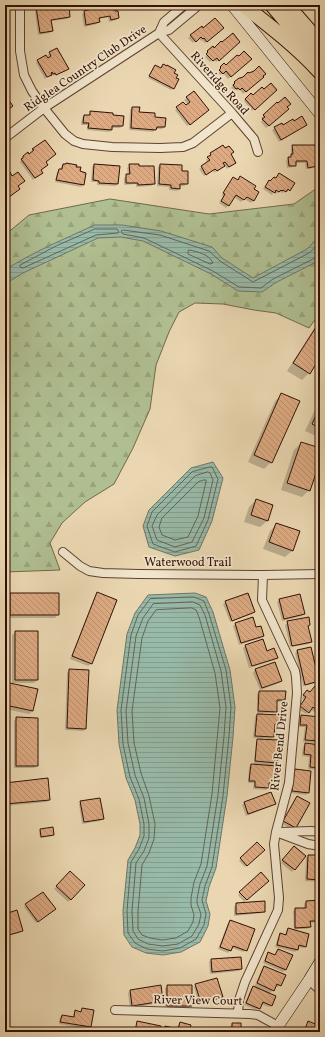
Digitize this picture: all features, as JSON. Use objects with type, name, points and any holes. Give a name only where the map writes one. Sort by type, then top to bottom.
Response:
[{"type":"highway","points":[[243,5],[272,28],[312,63],[320,72]]},
{"type":"highway","points":[[272,5],[320,61]]},
{"type":"highway","points":[[287,5],[320,43]]},
{"type":"highway","points":[[297,5],[320,43]]},
{"type":"street","points":[[20,5],[20,51],[24,75],[32,91],[44,108],[65,134],[74,141],[83,144],[120,147],[183,147],[193,143],[232,113]]},
{"type":"street","name":"Ridglea Country Club Drive","points":[[159,33],[164,22],[184,5]]},
{"type":"street","name":"Ridglea Country Club Drive","points":[[5,138],[44,108],[159,33],[169,30],[199,5]]},
{"type":"street","points":[[232,5],[320,114]]},
{"type":"street","name":"Riveridge Road","points":[[159,33],[254,139],[258,152]]},
{"type":"street","name":"Waterwood Trail","points":[[63,552],[80,566],[89,571],[104,573],[210,575],[320,574]]},
{"type":"street","name":"River Bend Drive","points":[[238,1013],[239,1000],[245,982],[278,910],[279,898],[274,844],[289,783],[297,693],[295,671],[262,600],[264,575]]},
{"type":"street","points":[[276,832],[320,832]]},
{"type":"street","points":[[276,832],[308,844],[320,846]]},
{"type":"street","points":[[276,1029],[320,962]]},
{"type":"street","points":[[309,980],[320,990]]},
{"type":"street","name":"River View Court","points":[[115,1010],[250,1014],[258,1015],[276,1029]]},
{"type":"green space","points":[[320,186],[320,313],[309,328],[276,313],[223,304],[195,303],[179,312],[169,332],[156,365],[150,409],[133,448],[114,484],[85,502],[62,523],[50,543],[60,570],[5,572],[5,235],[29,215],[110,199],[209,214],[294,204]]},
{"type":"water","points":[[95,225],[122,225],[161,231],[212,247],[222,258],[253,278],[307,249],[320,238],[320,260],[275,283],[262,292],[238,291],[211,274],[143,241],[121,237],[98,238],[23,273],[5,284],[5,270],[60,241]]},
{"type":"water","points":[[213,462],[223,478],[212,521],[199,550],[175,556],[149,547],[143,526],[149,510],[191,468]]},
{"type":"water","points":[[195,593],[206,597],[213,612],[230,670],[235,707],[233,737],[227,796],[216,868],[206,901],[210,914],[208,926],[200,942],[181,952],[163,955],[146,953],[132,947],[124,935],[123,911],[128,860],[140,835],[140,824],[135,800],[126,778],[119,744],[117,710],[127,634],[135,613],[148,595]]},
{"type":"building","points":[[41,5],[69,5],[70,17],[51,20],[53,31],[40,33],[36,7],[41,7]]},
{"type":"building","points":[[91,5],[113,5],[115,11],[118,11],[119,18],[111,20],[110,16],[99,18],[100,22],[86,25],[84,11],[91,9]]},
{"type":"building","points":[[215,18],[224,28],[207,42],[201,37],[196,42],[190,35],[202,26],[203,28]]},
{"type":"building","points":[[233,33],[240,42],[219,61],[217,58],[213,61],[206,54],[208,52],[207,51],[213,46],[214,48]]},
{"type":"building","points":[[57,48],[69,69],[56,75],[52,72],[52,75],[47,77],[37,60],[46,55],[48,58],[51,56],[49,52]]},
{"type":"building","points":[[244,51],[252,59],[231,77],[226,71],[223,74],[219,70],[224,63],[226,65]]},
{"type":"building","points":[[163,64],[176,70],[174,73],[178,75],[176,78],[179,79],[174,89],[149,76],[155,65],[161,68]]},
{"type":"building","points":[[259,66],[266,74],[263,76],[264,77],[246,92],[242,88],[240,90],[238,88],[236,89],[233,85],[235,83],[234,82],[248,72],[254,71]]},
{"type":"building","points":[[271,83],[277,90],[255,110],[245,99],[251,93],[253,95],[262,87],[264,89]]},
{"type":"building","points":[[194,91],[209,110],[190,125],[176,107],[183,102],[186,105],[190,102],[186,97]]},
{"type":"building","points":[[5,95],[13,106],[5,112]]},
{"type":"building","points":[[285,97],[291,104],[287,107],[289,109],[269,126],[262,119],[265,117],[263,115]]},
{"type":"building","points":[[132,107],[140,107],[139,112],[155,113],[155,117],[166,118],[165,127],[157,127],[156,130],[131,128]]},
{"type":"building","points":[[90,111],[113,113],[113,115],[124,116],[123,126],[112,126],[112,130],[88,128],[89,123],[83,123],[84,115],[90,115]]},
{"type":"building","points":[[302,116],[307,125],[281,140],[274,127],[282,123],[283,125],[293,119],[294,121]]},
{"type":"building","points":[[45,140],[56,154],[46,162],[48,165],[41,170],[43,173],[35,178],[21,159]]},
{"type":"building","points":[[223,145],[225,148],[229,146],[234,152],[231,154],[236,163],[229,167],[225,162],[223,163],[225,166],[217,171],[215,169],[206,175],[201,166],[210,160],[207,157],[211,155],[210,153]]},
{"type":"building","points":[[292,145],[316,145],[317,166],[308,168],[307,161],[296,161],[296,166],[289,166],[288,157],[291,157],[291,154],[293,154]]},
{"type":"building","points":[[66,163],[77,165],[76,167],[81,167],[80,171],[86,173],[84,185],[56,180],[59,169],[62,169],[63,164]]},
{"type":"building","points":[[94,164],[120,166],[118,184],[99,183],[99,181],[93,180]]},
{"type":"building","points":[[129,164],[154,166],[155,184],[138,185],[138,183],[126,183],[126,174],[130,174]]},
{"type":"building","points":[[160,164],[182,165],[182,171],[188,171],[188,184],[180,184],[180,189],[171,188],[171,185],[159,184]]},
{"type":"building","points":[[10,172],[12,176],[18,172],[25,181],[18,186],[20,189],[5,200],[5,173],[6,175]]},
{"type":"building","points":[[279,173],[295,183],[290,191],[288,189],[286,192],[281,190],[279,192],[276,190],[275,193],[265,187],[269,180],[270,181],[274,177],[276,178]]},
{"type":"building","points":[[240,176],[256,186],[254,189],[259,192],[254,201],[247,197],[244,200],[236,195],[229,206],[221,201],[225,194],[223,193],[233,177],[238,180]]},
{"type":"building","points":[[320,321],[320,357],[310,374],[293,363]]},
{"type":"building","points":[[281,393],[300,401],[272,463],[254,455]]},
{"type":"building","points":[[320,406],[320,428],[312,424]]},
{"type":"building","points":[[301,442],[320,448],[320,461],[310,491],[287,483]]},
{"type":"building","points":[[256,499],[273,505],[268,521],[251,515]]},
{"type":"building","points":[[276,523],[300,531],[293,551],[269,542]]},
{"type":"building","points":[[97,592],[117,600],[92,664],[72,656]]},
{"type":"building","points":[[10,593],[59,593],[59,615],[10,615]]},
{"type":"building","points":[[248,593],[255,612],[232,621],[225,601]]},
{"type":"building","points":[[300,594],[305,614],[284,619],[279,599]]},
{"type":"building","points":[[253,617],[256,627],[261,626],[264,636],[241,643],[235,623]]},
{"type":"building","points":[[309,617],[310,625],[308,626],[312,642],[292,646],[287,621]]},
{"type":"building","points":[[15,631],[38,631],[38,680],[15,680]]},
{"type":"building","points":[[263,639],[267,651],[274,648],[278,658],[252,666],[245,645]]},
{"type":"building","points":[[311,647],[319,681],[305,685],[297,650]]},
{"type":"building","points":[[275,662],[282,681],[262,688],[255,669]]},
{"type":"building","points":[[69,669],[89,670],[86,729],[67,728]]},
{"type":"building","points":[[5,682],[38,689],[33,711],[5,705]]},
{"type":"building","points":[[315,686],[320,690],[320,713],[313,707],[309,713],[300,706],[306,697],[303,695],[307,690],[310,692]]},
{"type":"building","points":[[259,691],[286,691],[285,700],[277,700],[277,712],[258,711]]},
{"type":"building","points":[[257,714],[282,715],[281,724],[275,724],[274,737],[255,736]]},
{"type":"building","points":[[301,715],[320,717],[320,741],[305,740],[307,725],[300,725]]},
{"type":"building","points":[[16,717],[38,718],[38,766],[16,766]]},
{"type":"building","points":[[257,739],[279,740],[277,763],[255,761]]},
{"type":"building","points":[[305,743],[320,745],[320,768],[310,767],[311,755],[304,754]]},
{"type":"building","points":[[251,764],[277,766],[276,783],[269,783],[269,788],[255,787],[255,781],[249,781]]},
{"type":"building","points":[[295,769],[311,771],[309,793],[292,791]]},
{"type":"building","points":[[48,778],[50,800],[5,804],[5,783]]},
{"type":"building","points":[[271,792],[276,804],[248,814],[244,802]]},
{"type":"building","points":[[297,796],[310,803],[296,828],[283,821]]},
{"type":"building","points":[[100,798],[104,819],[84,822],[80,801]]},
{"type":"building","points":[[53,827],[54,835],[41,837],[40,829]]},
{"type":"building","points":[[257,842],[265,850],[247,866],[240,858]]},
{"type":"building","points":[[294,846],[306,856],[295,870],[282,860]]},
{"type":"building","points":[[308,855],[317,855],[316,863],[320,863],[320,880],[307,879]]},
{"type":"building","points":[[70,871],[85,885],[71,900],[56,886]]},
{"type":"building","points":[[261,872],[269,881],[247,900],[239,892]]},
{"type":"building","points":[[43,892],[56,909],[38,922],[25,904]]},
{"type":"building","points":[[320,900],[320,910],[316,911],[316,921],[310,921],[311,927],[295,928],[295,908],[306,908],[306,901]]},
{"type":"building","points":[[265,901],[265,912],[236,914],[236,903]]},
{"type":"building","points":[[17,910],[23,931],[5,936],[5,914]]},
{"type":"building","points":[[230,920],[255,929],[247,951],[233,946],[231,951],[220,947]]},
{"type":"building","points":[[288,928],[309,934],[306,947],[299,945],[298,950],[277,945],[280,933],[286,935]]},
{"type":"building","points":[[278,949],[293,955],[286,970],[265,961],[268,952],[275,955]]},
{"type":"building","points":[[241,957],[242,969],[212,972],[211,959]]},
{"type":"building","points":[[264,966],[286,975],[281,986],[277,984],[274,991],[257,983]]},
{"type":"building","points":[[217,978],[223,997],[201,1003],[195,984]]},
{"type":"building","points":[[161,985],[163,1001],[132,1006],[130,990]]},
{"type":"building","points":[[167,985],[192,985],[192,1006],[167,1006]]},
{"type":"building","points":[[253,986],[276,996],[272,1006],[263,1002],[260,1009],[246,1003]]},
{"type":"building","points":[[82,1008],[94,1010],[91,1027],[60,1022],[62,1015],[74,1017],[75,1010],[81,1012]]},
{"type":"building","points":[[137,1021],[161,1026],[160,1032],[135,1032]]},
{"type":"building","points":[[308,1021],[320,1026],[320,1032],[304,1032]]},
{"type":"building","points":[[180,1022],[191,1025],[189,1032],[164,1032],[165,1026],[178,1029]]},
{"type":"building","points":[[232,1023],[241,1023],[241,1032],[221,1032],[221,1029],[232,1029]]},
{"type":"building","points":[[207,1028],[217,1030],[216,1032],[206,1032]]}]
